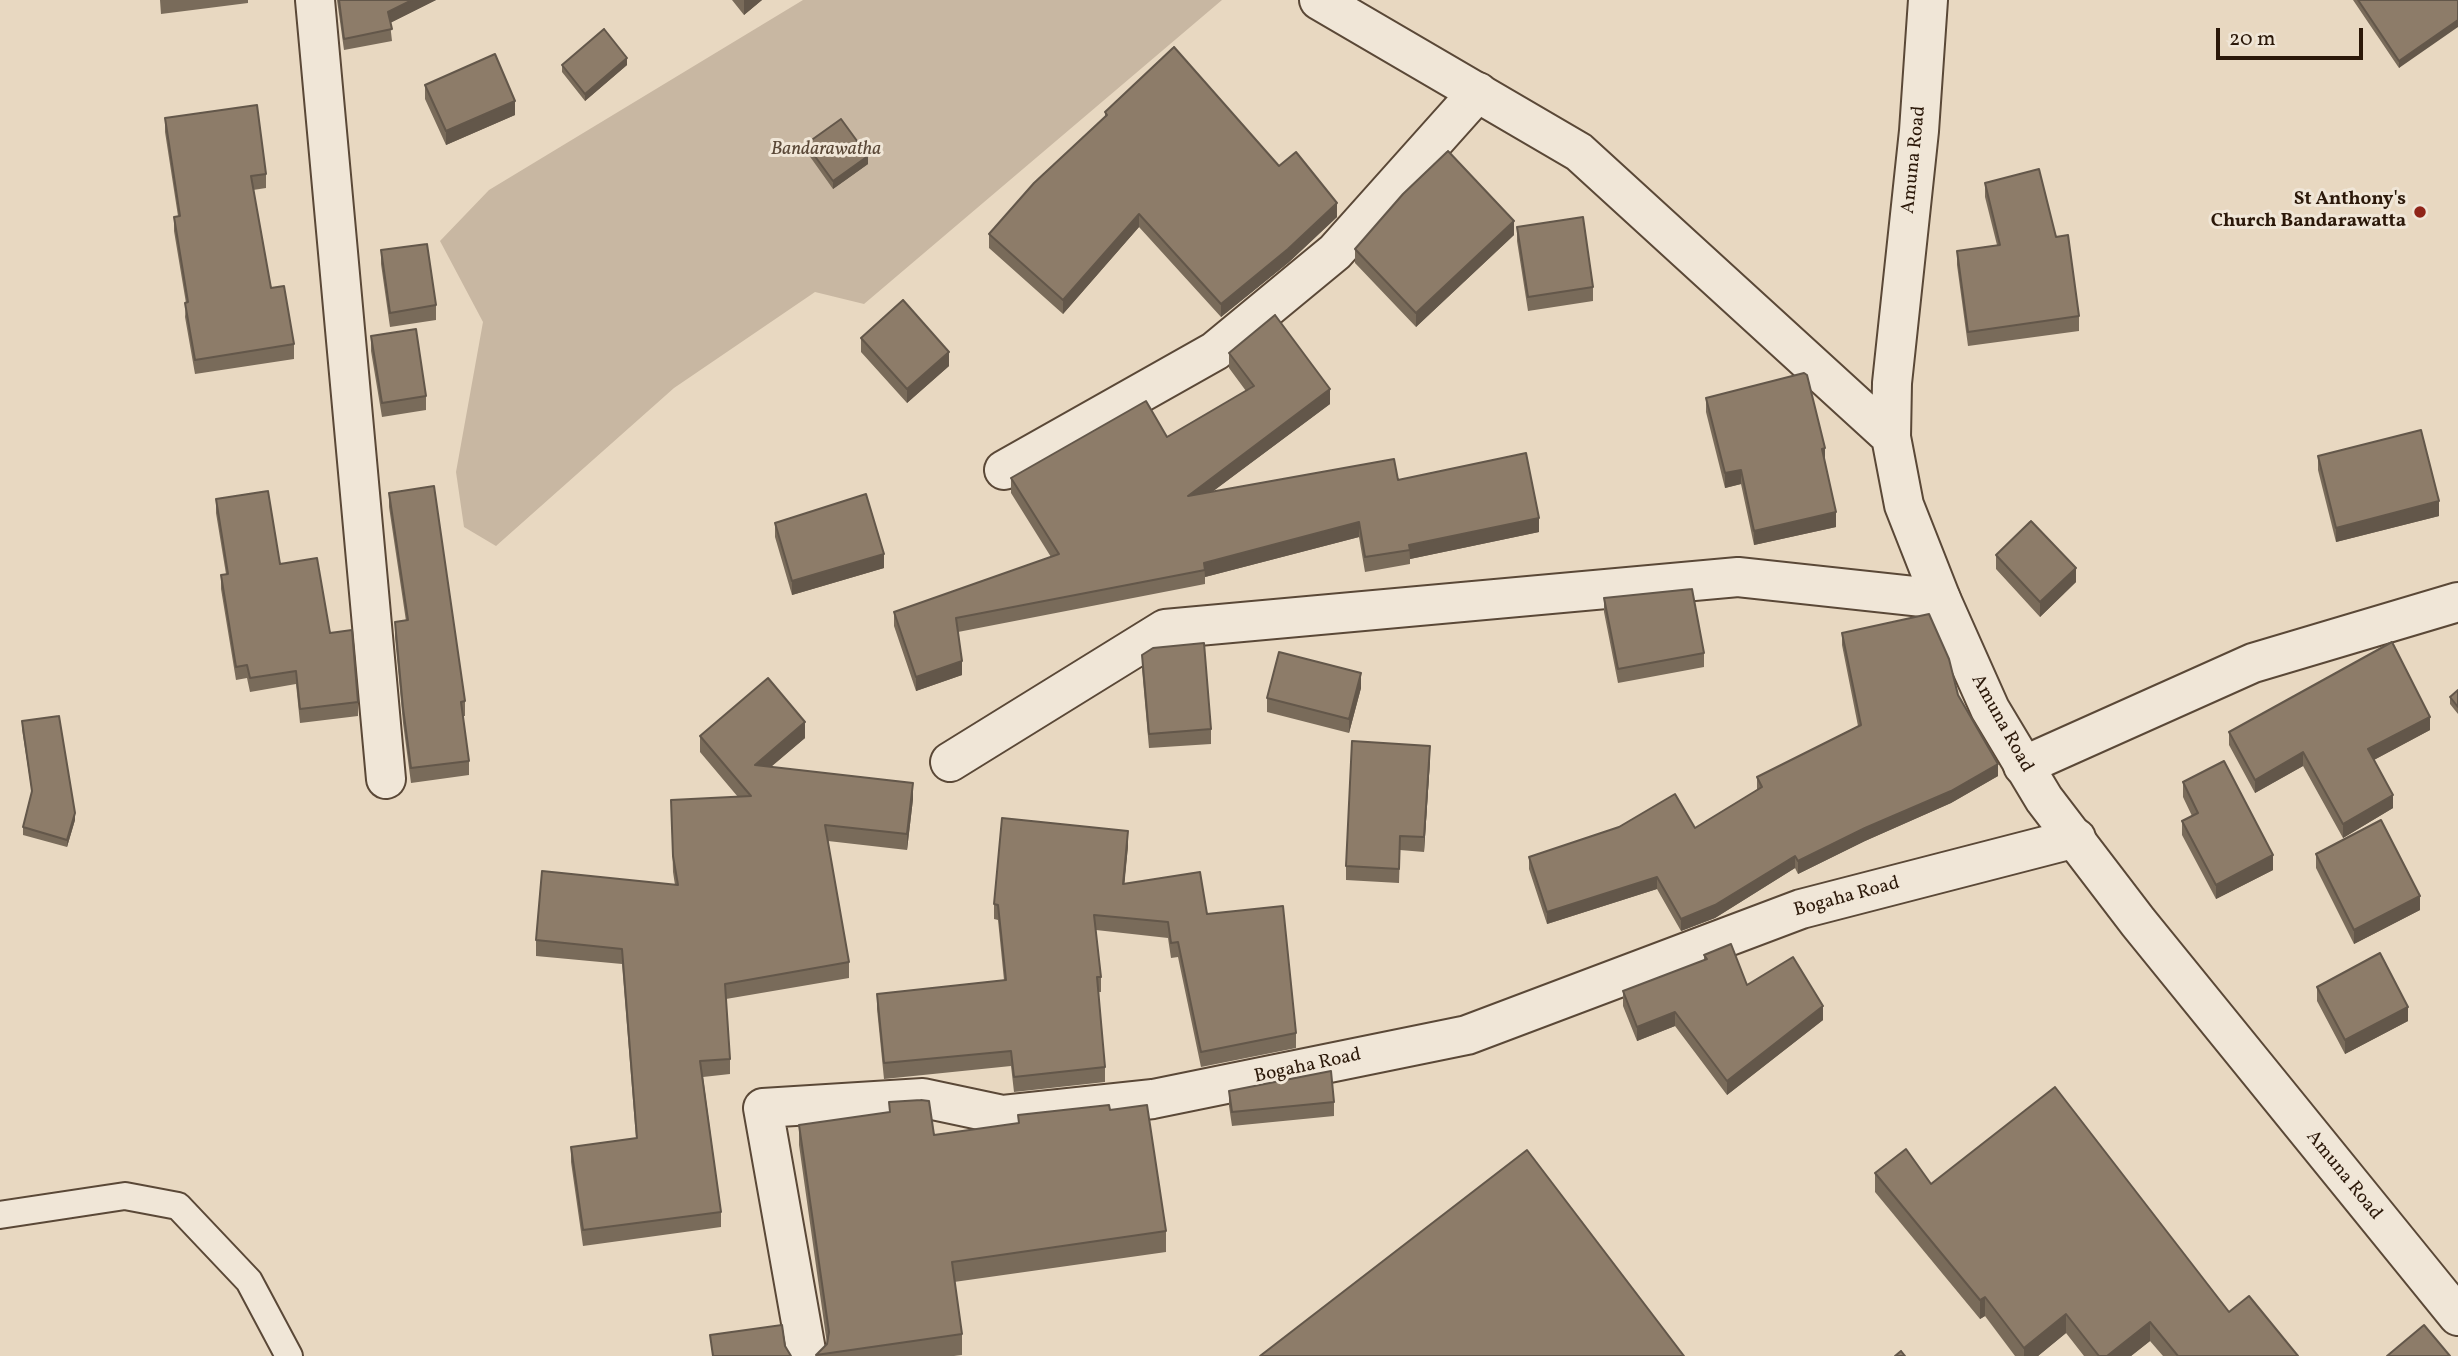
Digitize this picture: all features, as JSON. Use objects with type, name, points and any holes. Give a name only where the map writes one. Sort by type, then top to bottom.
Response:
[{"type":"street","points":[[315,0],[386,779]]},
{"type":"street","points":[[1319,0],[1579,152],[1891,437]]},
{"type":"street","name":"Amuna Road","points":[[1928,0],[1919,131],[1892,383],[1891,437],[1904,505],[1941,599],[1990,709],[2044,799],[2146,932],[2458,1316]]},
{"type":"street","points":[[1004,470],[1215,352],[1335,252],[1478,92]]},
{"type":"street","points":[[950,762],[1166,629],[1738,577],[1941,599]]},
{"type":"street","points":[[2023,766],[2253,663],[2458,602]]},
{"type":"street","name":"Bogaha Road","points":[[807,1356],[763,1108],[923,1098],[1003,1115],[1017,1114],[1153,1099],[1467,1035],[1801,909],[2076,838]]},
{"type":"lane","points":[[0,1215],[125,1196],[178,1206],[249,1281],[289,1356]]},
{"type":"green space","name":"Bandarawatha","points":[[803,0],[1222,0],[864,304],[815,292],[674,388],[496,546],[464,527],[456,472],[483,322],[440,241],[489,190]]},
{"type":"building","points":[[339,0],[412,0],[388,12],[392,29],[344,39]]},
{"type":"building","points":[[2358,0],[2458,0],[2458,20],[2399,61]]},
{"type":"building","points":[[604,29],[627,58],[585,94],[562,65]]},
{"type":"building","points":[[1174,47],[1279,166],[1296,152],[1337,203],[1288,249],[1221,304],[1139,214],[1063,300],[989,234],[1034,183]]},
{"type":"building","points":[[495,54],[515,101],[446,131],[425,85]]},
{"type":"building","points":[[257,105],[266,174],[251,176],[271,288],[284,286],[294,344],[195,360],[174,217],[180,216],[165,118]]},
{"type":"building","points":[[841,119],[868,156],[833,181],[806,144]]},
{"type":"building","points":[[1448,151],[1514,221],[1416,313],[1355,249],[1403,194]]},
{"type":"building","points":[[2039,169],[2056,237],[2068,235],[2079,316],[1968,332],[1957,251],[2000,245],[1985,183]]},
{"type":"building","points":[[1583,217],[1593,287],[1528,297],[1517,227]]},
{"type":"building","points":[[427,244],[436,305],[390,313],[381,250]]},
{"type":"building","points":[[903,300],[949,352],[907,389],[861,338]]},
{"type":"building","points":[[1275,315],[1330,389],[1188,496],[1394,459],[1398,480],[1526,453],[1539,518],[1409,545],[1410,550],[1365,557],[1359,522],[1204,563],[1205,570],[956,618],[962,661],[916,677],[894,612],[1059,554],[1011,478],[1146,401],[1167,437],[1254,386],[1229,353]]},
{"type":"building","points":[[416,329],[426,396],[382,403],[371,336]]},
{"type":"building","points":[[1804,373],[1807,375],[1825,448],[1822,449],[1836,512],[1754,531],[1741,470],[1725,473],[1706,398]]},
{"type":"building","points":[[2421,430],[2439,501],[2336,528],[2318,456]]},
{"type":"building","points":[[434,486],[465,701],[461,702],[469,761],[411,768],[395,622],[408,620],[389,493]]},
{"type":"building","points":[[268,491],[280,564],[317,558],[330,633],[352,630],[358,702],[300,709],[296,671],[250,678],[247,665],[236,667],[221,575],[228,574],[216,499]]},
{"type":"building","points":[[866,494],[884,554],[792,581],[775,523]]},
{"type":"building","points":[[2031,521],[2076,568],[2040,602],[1996,555]]},
{"type":"building","points":[[1692,589],[1704,653],[1618,669],[1604,598]]},
{"type":"building","points":[[1929,614],[1949,659],[1958,695],[1998,764],[1951,791],[1865,828],[1798,861],[1795,856],[1715,905],[1681,919],[1657,877],[1547,912],[1529,857],[1619,827],[1675,794],[1695,828],[1762,787],[1757,777],[1861,725],[1842,633]]},
{"type":"building","points":[[2392,642],[2430,717],[2368,749],[2393,795],[2343,824],[2303,752],[2255,780],[2229,732]]},
{"type":"building","points":[[1204,643],[1211,729],[1149,734],[1142,655],[1153,648]]},
{"type":"building","points":[[1279,652],[1361,673],[1349,719],[1267,698]]},
{"type":"building","points":[[768,678],[805,722],[755,765],[913,783],[907,834],[825,825],[849,962],[725,984],[730,1059],[700,1061],[721,1212],[583,1230],[571,1147],[637,1138],[622,949],[536,940],[542,871],[678,885],[673,856],[671,800],[751,796],[700,736]]},
{"type":"building","points":[[2458,690],[2458,707],[2450,697]]},
{"type":"building","points":[[59,716],[75,813],[67,840],[23,827],[32,791],[22,721]]},
{"type":"building","points":[[1352,741],[1430,746],[1424,837],[1400,836],[1399,869],[1346,866]]},
{"type":"building","points":[[2224,761],[2273,855],[2216,885],[2182,821],[2198,813],[2183,782]]},
{"type":"building","points":[[1002,818],[1128,831],[1123,884],[1200,872],[1207,914],[1283,906],[1296,1033],[1201,1052],[1178,942],[1171,943],[1168,922],[1094,915],[1101,977],[1097,977],[1105,1067],[1014,1077],[1011,1051],[884,1063],[877,994],[1006,980],[998,905],[994,904]]},
{"type":"building","points":[[2381,820],[2420,896],[2354,930],[2316,854]]},
{"type":"building","points":[[1731,944],[1747,985],[1793,957],[1823,1006],[1727,1081],[1675,1012],[1637,1027],[1623,991],[1707,959],[1704,955]]},
{"type":"building","points":[[2380,953],[2408,1007],[2345,1040],[2317,987]]},
{"type":"building","points":[[1331,1071],[1334,1102],[1232,1112],[1229,1091]]},
{"type":"building","points":[[2055,1087],[2229,1312],[2249,1296],[2298,1356],[2178,1356],[2150,1322],[2107,1356],[2099,1356],[2066,1314],[2024,1348],[1985,1297],[1980,1300],[1875,1173],[1906,1149],[1931,1184]]},
{"type":"building","points":[[929,1101],[934,1135],[1019,1123],[1018,1115],[1109,1105],[1110,1110],[1147,1105],[1166,1231],[952,1262],[962,1334],[816,1355],[827,1344],[829,1332],[799,1125],[890,1112],[889,1102]]},
{"type":"building","points":[[1527,1150],[1684,1356],[1260,1356]]},
{"type":"building","points":[[782,1325],[785,1346],[791,1356],[713,1356],[710,1335]]},
{"type":"building","points":[[2424,1325],[2450,1356],[2387,1356]]},
{"type":"place","name":"St Anthony's Church Bandarawatta","points":[[2420,212]]}]
